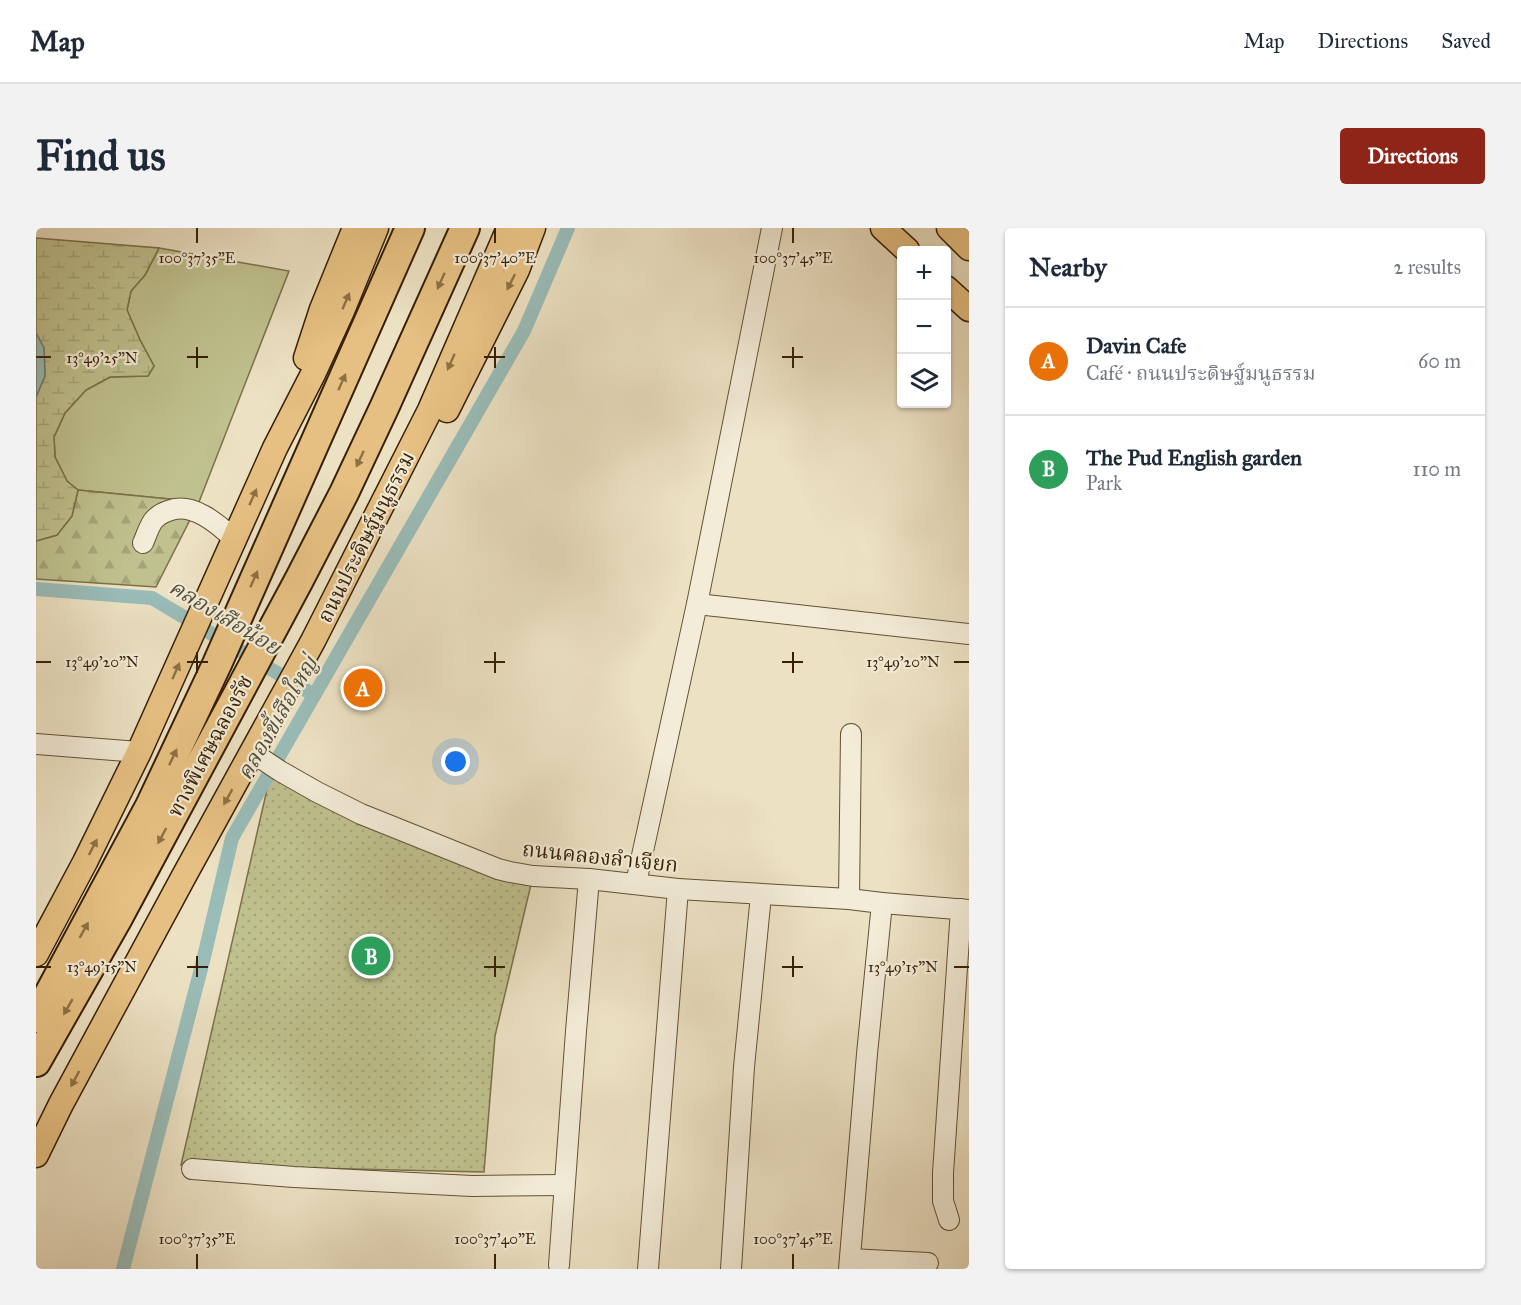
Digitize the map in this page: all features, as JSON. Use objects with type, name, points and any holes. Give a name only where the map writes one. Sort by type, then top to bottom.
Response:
[{"type":"highway","name":"ทางพิเศษฉลองรัช","points":[[36,1018],[159,786],[222,653],[410,228]]},
{"type":"highway","name":"ทางพิเศษฉลองรัช","points":[[36,1062],[130,896],[304,571],[380,418],[465,228]]},
{"type":"main road","points":[[275,448],[322,309],[355,228]]},
{"type":"main road","points":[[36,954],[86,862],[140,752],[275,448],[342,311],[376,228]]},
{"type":"main road","points":[[369,530],[443,418],[517,270],[534,228]]},
{"type":"main road","points":[[883,228],[903,246]]},
{"type":"main road","points":[[949,228],[969,248]]},
{"type":"main road","name":"ถนนประดิษฐ์มนูธรรม","points":[[36,1155],[184,876],[266,762],[292,682],[430,410],[509,230]]},
{"type":"main road","points":[[951,293],[969,309]]},
{"type":"street","points":[[636,884],[697,604],[772,228]]},
{"type":"street","points":[[143,543],[152,522],[160,514],[182,507],[203,515],[234,539]]},
{"type":"street","points":[[697,604],[969,634]]},
{"type":"street","points":[[849,899],[851,734]]},
{"type":"street","points":[[36,744],[140,752]]},
{"type":"street","name":"ถนนคลองลำเจียก","points":[[266,762],[316,792],[361,814],[510,872],[678,889],[849,899],[965,909]]},
{"type":"street","points":[[559,1265],[589,879]]},
{"type":"street","points":[[648,1269],[678,889]]},
{"type":"street","points":[[731,1269],[744,1067],[761,895]]},
{"type":"street","points":[[882,903],[850,1264],[928,1263]]},
{"type":"street","points":[[949,1220],[943,1201],[942,1173],[965,909]]},
{"type":"street","points":[[192,1169],[460,1186],[564,1185]]},
{"type":"green space","points":[[36,238],[159,248],[145,275],[131,291],[127,310],[154,366],[148,376],[110,377],[86,390],[65,413],[54,437],[55,457],[67,481],[78,490],[72,516],[57,535],[36,541],[36,397],[45,376],[44,348],[36,333]]},
{"type":"green space","points":[[159,248],[289,271],[199,502],[78,490],[67,481],[55,457],[54,437],[65,413],[86,390],[110,377],[148,376],[154,366],[127,310],[131,291],[145,275]]},
{"type":"green space","points":[[78,490],[199,502],[156,587],[36,579],[36,541],[57,535],[72,516]]},
{"type":"green space","points":[[271,772],[533,876],[495,1036],[484,1172],[181,1165]]},
{"type":"water","points":[[36,333],[44,348],[45,376],[36,397]]},
{"type":"waterway","name":"คลองขี้เสือใหญ่","points":[[123,1269],[203,961],[232,838],[524,331],[568,228]]},
{"type":"waterway","name":"คลองเสือน้อย","points":[[36,589],[152,598],[314,695]]},
{"type":"place","name":"Davin Cafe","points":[[363,688]]},
{"type":"place","name":"The Pud English garden","points":[[371,956]]}]
